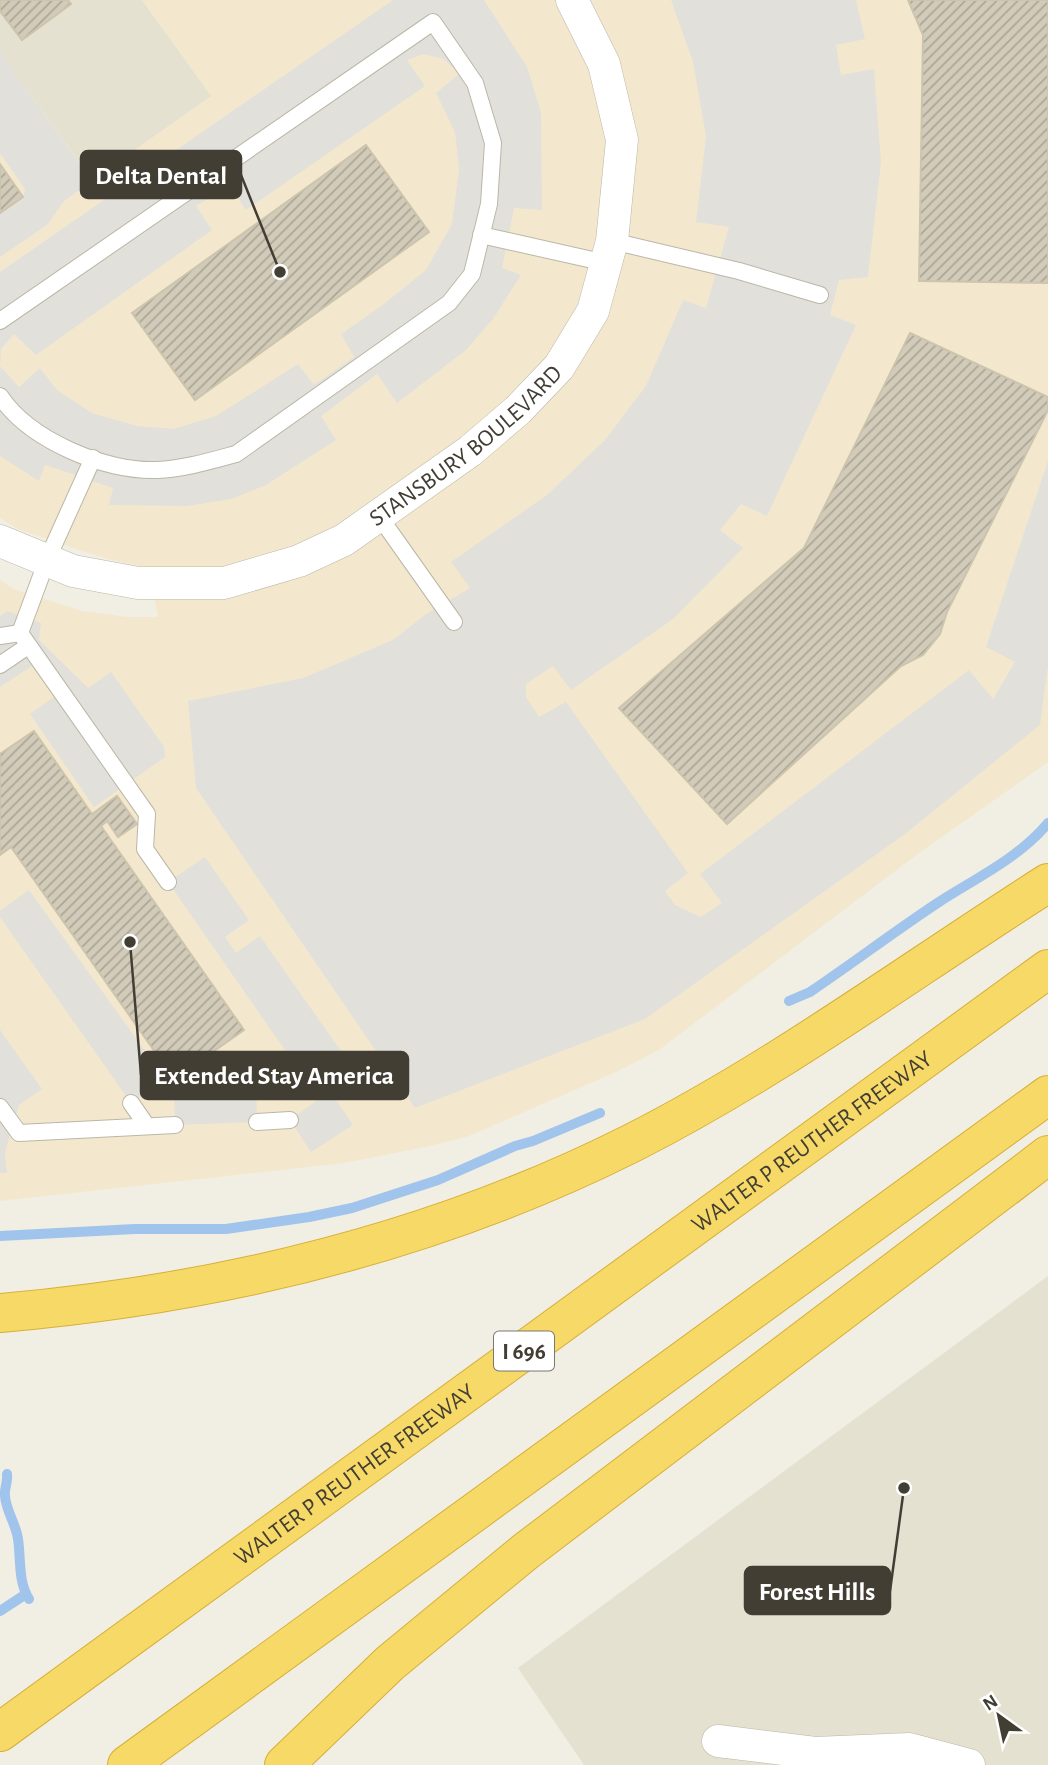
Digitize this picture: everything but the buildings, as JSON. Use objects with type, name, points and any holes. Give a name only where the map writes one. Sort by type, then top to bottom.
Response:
[{"type":"highway","points":[[0,1312],[180,1291],[244,1279],[415,1232],[526,1190],[632,1143],[715,1098],[1048,883]]},
{"type":"highway","name":"WALTER P REUTHER FREEWAY","points":[[0,1732],[1048,970]]},
{"type":"highway","points":[[127,1765],[1048,1095]]},
{"type":"highway","points":[[284,1765],[390,1663],[526,1551],[1048,1155]]},
{"type":"highway","points":[[157,1765],[250,1675]]},
{"type":"street","name":"STANSBURY BOULEVARD","points":[[0,541],[73,571],[138,583],[225,583],[299,561],[344,540],[470,451],[518,410],[559,367],[593,311],[609,252],[622,140],[604,64],[572,0]]},
{"type":"street","points":[[718,1741],[815,1753],[909,1749],[969,1765]]},
{"type":"lane","points":[[0,321],[433,22],[475,83],[493,143],[489,204],[472,274],[449,303],[236,454],[156,470],[115,466],[40,435],[8,409],[0,397]]},
{"type":"lane","points":[[481,235],[739,271],[820,295]]},
{"type":"lane","points":[[0,665],[24,640],[47,560],[93,458]]},
{"type":"lane","points":[[379,516],[454,622]]},
{"type":"lane","points":[[0,636],[24,640],[147,814],[145,849],[168,882]]},
{"type":"lane","points":[[131,1104],[147,1126]]},
{"type":"lane","points":[[0,1107],[19,1133],[176,1125]]},
{"type":"lane","points":[[257,1122],[290,1120]]},
{"type":"shaded area","points":[[0,0],[142,0],[212,96],[92,181],[0,52]]},
{"type":"shaded area","points":[[142,0],[1048,0],[1048,762],[911,859],[659,1050],[616,1072],[469,1136],[344,1163],[0,1201],[0,580],[14,589],[82,611],[127,617],[158,617],[148,568],[79,550],[18,529],[0,518],[0,52],[92,180],[211,96]]},
{"type":"shaded area","points":[[393,0],[484,0],[527,67],[541,112],[542,210],[514,208],[502,268],[521,275],[493,319],[466,350],[397,403],[377,374],[321,416],[336,440],[266,485],[231,499],[187,506],[109,505],[113,488],[45,465],[39,481],[0,456],[0,366],[0,272]],"holes":[[[423,54],[444,59],[459,74],[436,93],[455,132],[459,169],[452,224],[426,270],[341,334],[354,357],[314,385],[298,364],[216,416],[174,429],[137,426],[92,413],[57,390],[40,368],[19,387],[0,366],[1,349],[14,334],[36,355],[212,230],[196,206],[230,186],[246,210],[425,86],[407,60]]]},
{"type":"shaded area","points":[[671,0],[856,0],[865,39],[836,45],[841,75],[874,69],[881,162],[868,277],[839,280],[830,315],[856,325],[767,516],[741,504],[720,530],[743,548],[673,619],[571,690],[553,666],[526,684],[526,697],[539,717],[566,702],[688,873],[665,891],[675,905],[701,917],[722,903],[700,874],[969,670],[993,699],[1015,662],[986,647],[1048,461],[1048,666],[1040,725],[905,834],[645,1019],[415,1108],[196,788],[188,701],[303,678],[393,640],[426,614],[470,588],[451,562],[547,495],[605,440],[646,386],[683,300],[706,308],[729,227],[696,222],[706,136],[693,62]]},
{"type":"shaded area","points":[[0,52],[92,181],[64,201],[47,225],[0,257],[0,213],[23,197],[25,189],[0,153]]},
{"type":"shaded area","points":[[7,611],[41,623],[39,640],[88,688],[111,672],[164,747],[165,757],[94,807],[30,714],[54,697],[32,666],[0,687],[0,616]]},
{"type":"shaded area","points":[[205,857],[249,920],[225,937],[236,953],[260,936],[343,1054],[325,1066],[327,1086],[353,1125],[311,1152],[290,1120],[319,1099],[168,882]]},
{"type":"shaded area","points":[[29,890],[166,1080],[131,1103],[0,917],[0,911]]},
{"type":"shaded area","points":[[0,1030],[42,1089],[19,1105],[5,1152],[7,1173],[0,1173]]},
{"type":"shaded area","points":[[256,1083],[257,1122],[175,1125],[174,1086]]},
{"type":"shaded area","points":[[1048,1276],[1048,1765],[584,1765],[518,1668]]},
{"type":"waterway","points":[[789,1001],[810,992],[939,902],[1011,857],[1048,823]]},
{"type":"waterway","points":[[0,1236],[135,1229],[226,1229],[309,1217],[352,1208],[438,1180],[600,1113]]},
{"type":"waterway","points":[[7,1474],[6,1502],[17,1533],[21,1578],[29,1599]]},
{"type":"waterway","points":[[0,1611],[26,1594]]},
{"type":"place","name":"Delta Dental","points":[[280,272]]},
{"type":"place","name":"Extended Stay America","points":[[130,942]]},
{"type":"place","name":"Forest Hills","points":[[904,1488]]}]
